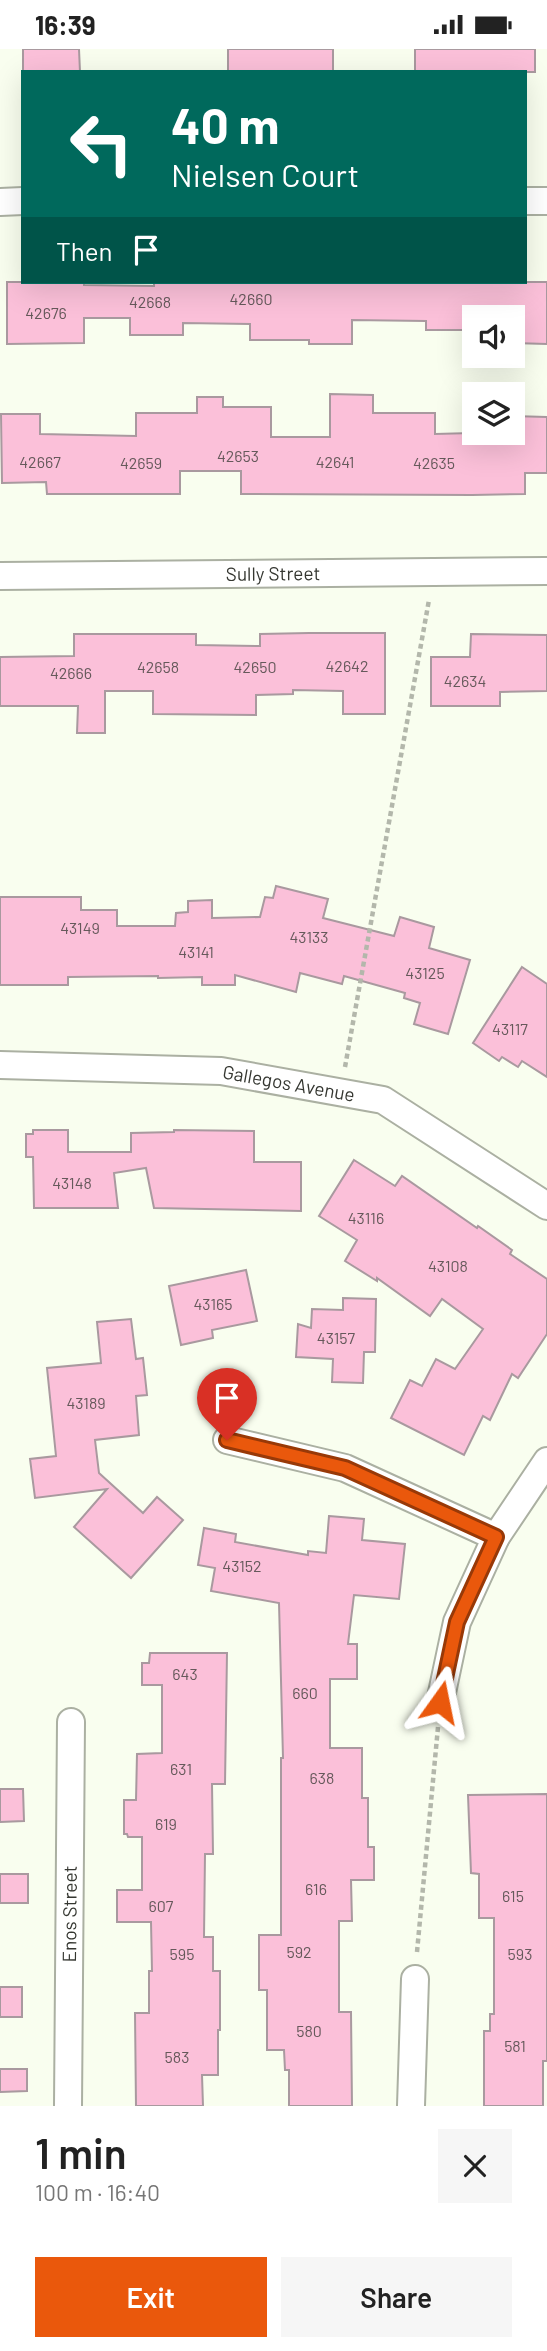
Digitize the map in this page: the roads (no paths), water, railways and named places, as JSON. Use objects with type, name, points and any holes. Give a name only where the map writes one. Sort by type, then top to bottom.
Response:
[{"type":"street","points":[[0,202],[21,201]]},
{"type":"street","points":[[527,201],[547,201]]},
{"type":"street","name":"Sully Street","points":[[0,576],[547,571]]},
{"type":"street","name":"Gallegos Avenue","points":[[0,1065],[221,1070],[383,1100],[547,1206]]},
{"type":"street","points":[[227,1440],[345,1468],[496,1537]]},
{"type":"street","points":[[440,1702],[457,1622],[496,1537],[547,1461]]},
{"type":"street","name":"Enos Street","points":[[68,2106],[71,1722]]},
{"type":"street","points":[[411,2106],[415,1979]]}]
